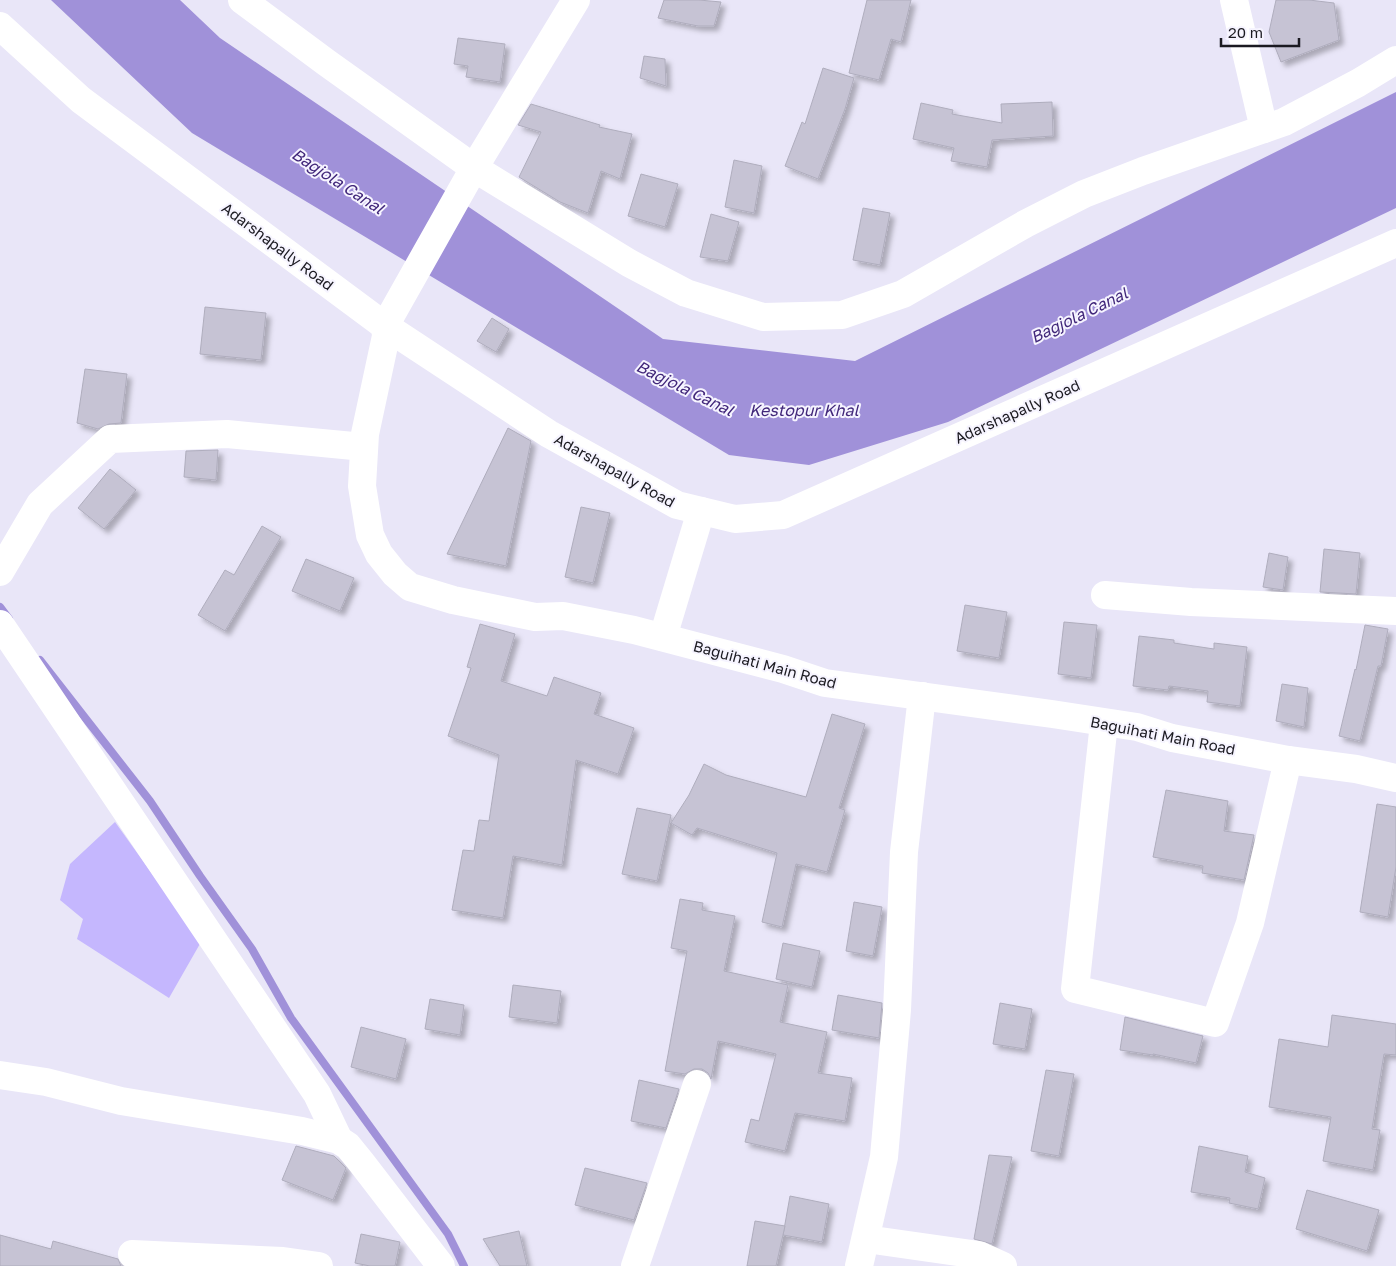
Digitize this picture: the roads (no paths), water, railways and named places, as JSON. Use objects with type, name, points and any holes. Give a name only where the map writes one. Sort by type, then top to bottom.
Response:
[{"type":"street","points":[[242,0],[474,168],[629,264],[686,293],[763,317],[842,315],[903,294],[1025,224],[1084,194],[1143,171],[1284,122],[1358,83],[1396,60]]},
{"type":"street","points":[[385,326],[474,168],[576,0]]},
{"type":"street","points":[[1234,0],[1264,129]]},
{"type":"street","name":"Adarshapally Road","points":[[0,26],[81,100],[385,326],[549,434],[677,505],[735,519],[783,516],[1396,243]]},
{"type":"street","name":"Baguihati Main Road","points":[[385,326],[386,336],[365,434],[362,486],[370,535],[379,554],[395,574],[410,587],[454,600],[535,617],[563,616],[634,630],[825,683],[1137,728],[1172,738],[1288,760],[1356,769],[1396,778]]},
{"type":"street","points":[[0,572],[40,504],[110,439],[227,434],[364,447]]},
{"type":"street","points":[[663,638],[701,511]]},
{"type":"street","points":[[1105,595],[1191,602],[1396,611]]},
{"type":"street","points":[[0,624],[317,1094],[339,1140]]},
{"type":"street","points":[[858,1266],[884,1157],[897,1010],[904,852],[922,696]]},
{"type":"street","points":[[1104,723],[1075,989],[1215,1023],[1250,923],[1288,760]]},
{"type":"street","points":[[0,1076],[46,1082],[121,1101],[302,1131],[339,1140],[348,1146],[362,1162],[441,1266]]},
{"type":"street","points":[[635,1266],[697,1084]]},
{"type":"street","points":[[866,1238],[978,1255],[1003,1266]]},
{"type":"street","points":[[132,1254],[283,1261],[319,1266]]},
{"type":"water","name":"Kestopur Khal","points":[[51,0],[180,0],[220,38],[663,339],[855,361],[1396,92],[1396,208],[948,422],[809,465],[729,455],[192,133]]},
{"type":"waterway","points":[[0,607],[9,619]]},
{"type":"waterway","points":[[40,660],[150,801],[252,949],[291,1018],[448,1234],[464,1266]]},
{"type":"water label","name":"Bagjola Canal","points":[[338,181]]},
{"type":"water label","name":"Bagjola Canal","points":[[1079,315]]},
{"type":"water label","name":"Bagjola Canal","points":[[685,388]]}]
